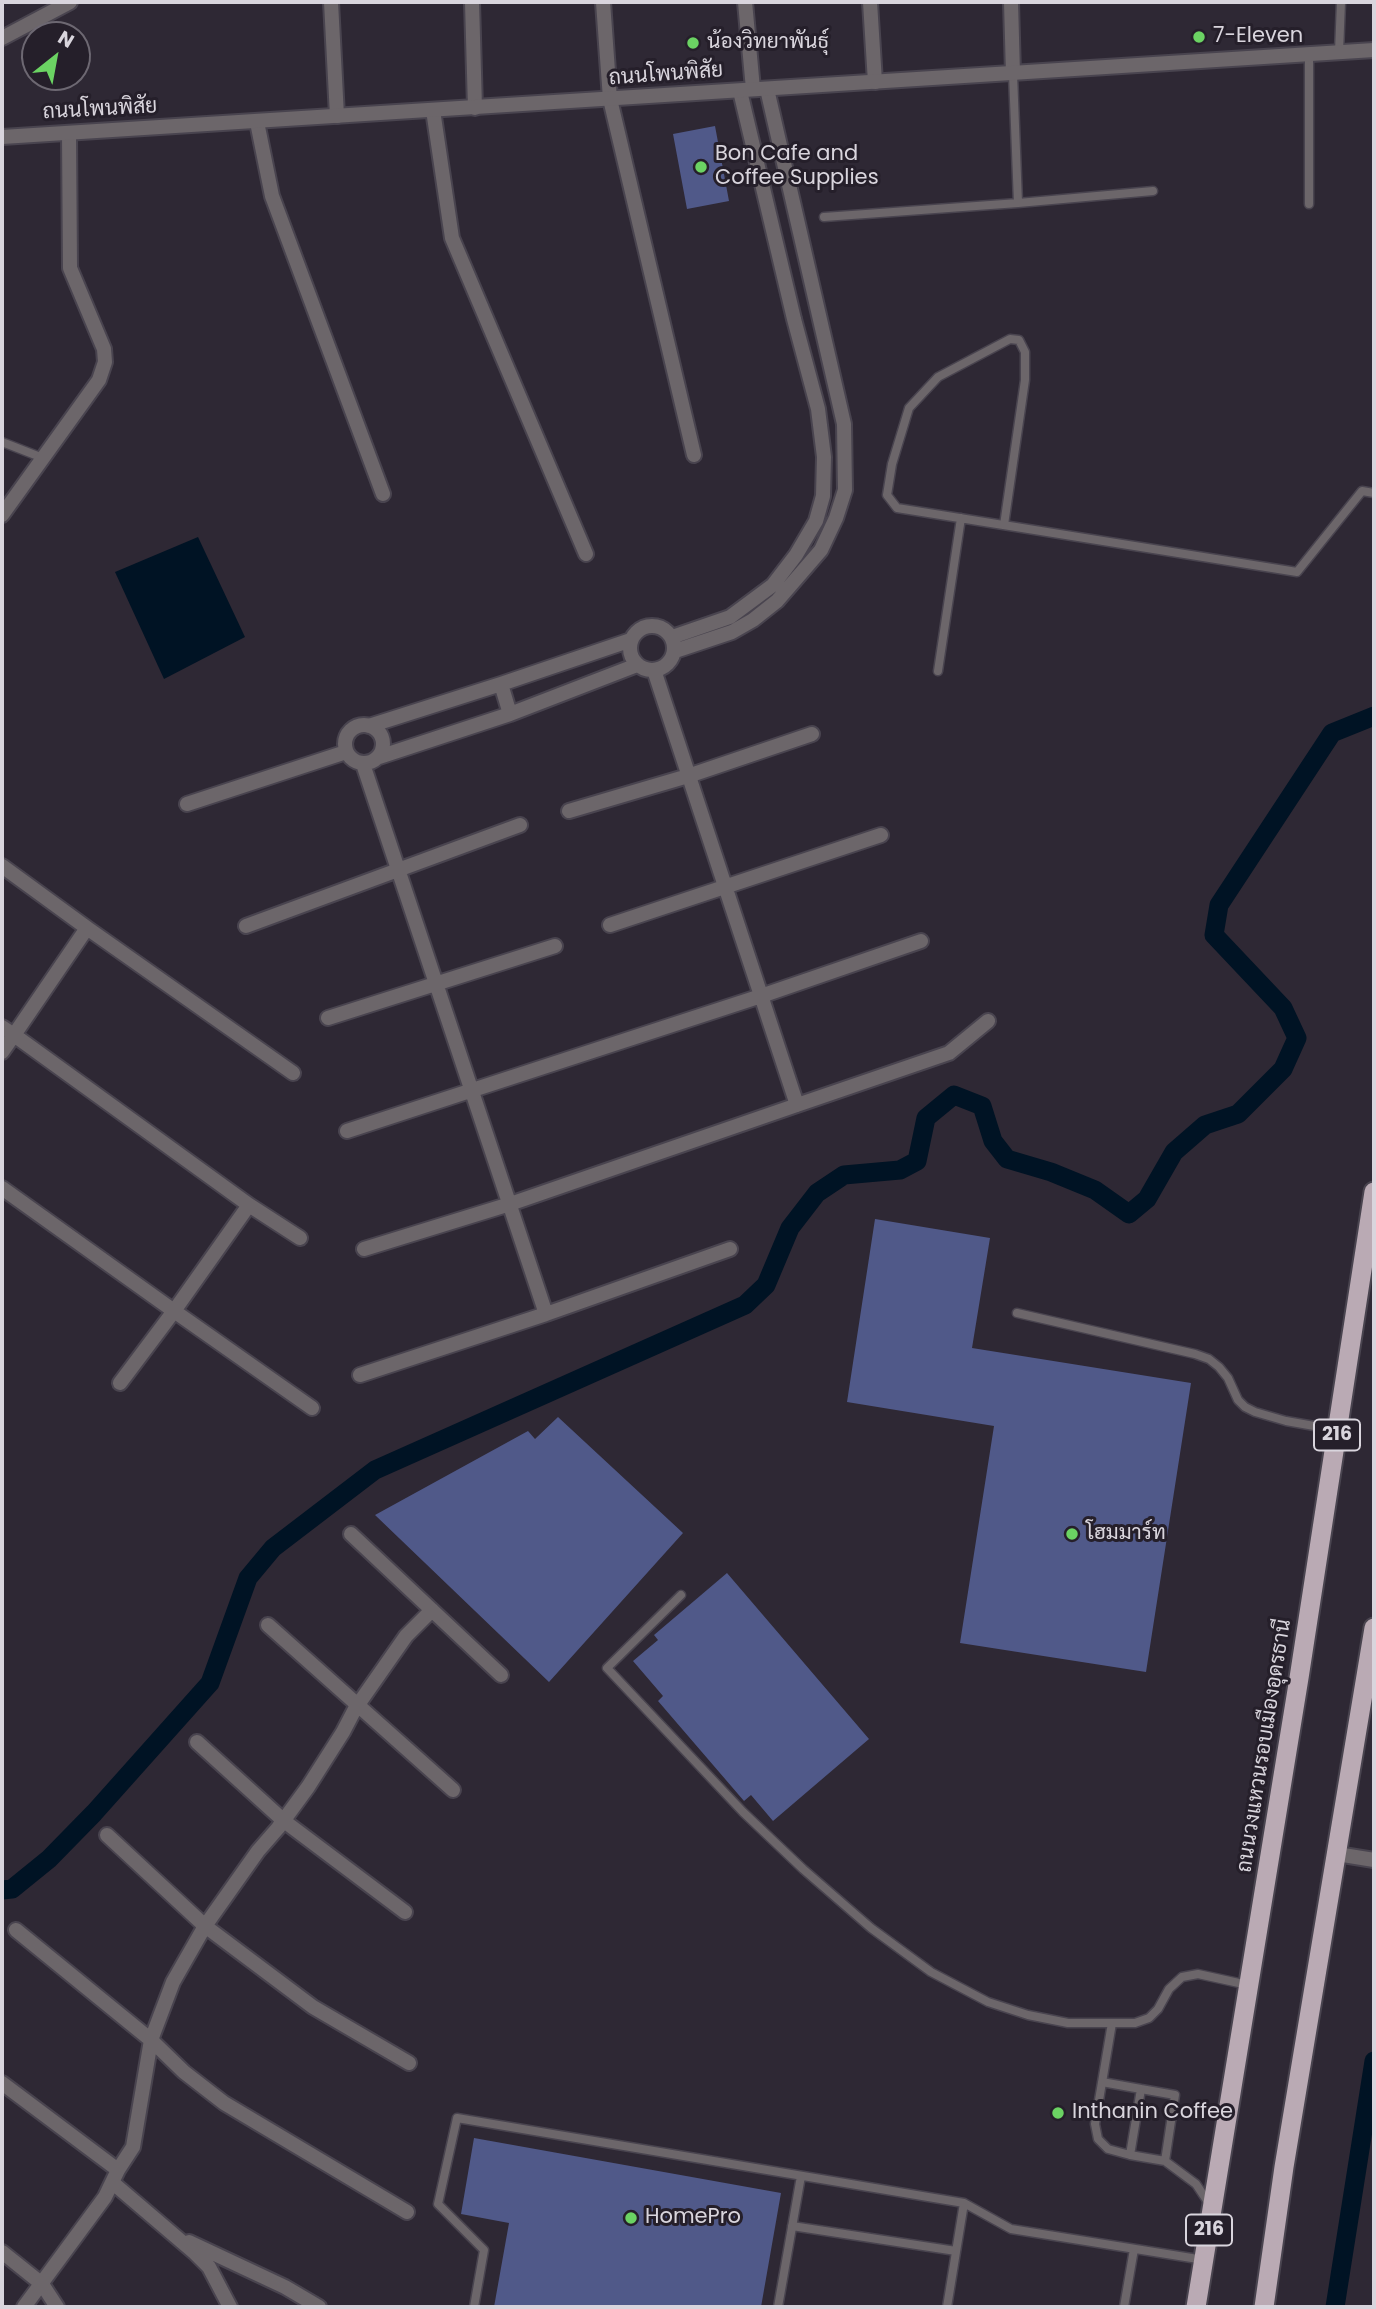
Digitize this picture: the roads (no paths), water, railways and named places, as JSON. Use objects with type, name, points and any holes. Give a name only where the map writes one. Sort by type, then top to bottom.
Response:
[{"type":"highway","name":"ถนนวงแหวนรอบเมืองอุดรธานี","points":[[1196,2307],[1338,1431],[1374,1192]]},
{"type":"highway","points":[[1264,2307],[1284,2167],[1374,1628]]},
{"type":"street","points":[[2,38],[70,2]]},
{"type":"street","points":[[331,2],[337,116]]},
{"type":"street","points":[[472,2],[475,108]]},
{"type":"street","points":[[603,2],[610,99],[694,456]]},
{"type":"street","points":[[674,644],[730,617],[773,585],[796,555],[816,520],[823,496],[824,457],[818,409],[769,214],[745,2]]},
{"type":"street","points":[[870,2],[875,82]]},
{"type":"street","points":[[1011,2],[1013,74]]},
{"type":"street","name":"ถนนโพนพิสัย","points":[[2,137],[1374,50]]},
{"type":"street","points":[[674,644],[732,632],[777,601],[821,550],[845,490],[844,424],[795,209],[753,90]]},
{"type":"street","points":[[433,110],[452,238],[586,554]]},
{"type":"street","points":[[257,121],[272,195],[383,494]]},
{"type":"street","points":[[2,515],[99,380],[105,362],[104,349],[71,268],[69,134]]},
{"type":"street","points":[[769,214],[795,209]]},
{"type":"street","points":[[379,757],[510,714],[637,665],[654,670],[670,662],[674,644],[661,626],[649,625],[637,630],[631,640],[630,653],[637,665]]},
{"type":"street","points":[[369,726],[381,735],[383,752],[374,761],[363,764],[354,761],[345,745],[349,732],[361,725],[369,726],[631,640]]},
{"type":"street","points":[[654,670],[797,1105]]},
{"type":"street","points":[[501,684],[510,714]]},
{"type":"street","points":[[569,811],[688,776],[812,734]]},
{"type":"street","points":[[187,804],[346,751]]},
{"type":"street","points":[[363,764],[546,1314]]},
{"type":"street","points":[[246,926],[520,825]]},
{"type":"street","points":[[610,925],[881,835]]},
{"type":"street","points":[[2,866],[293,1073]]},
{"type":"street","points":[[2,1052],[8,1031],[87,928]]},
{"type":"street","points":[[347,1131],[921,941]]},
{"type":"street","points":[[328,1018],[555,946]]},
{"type":"street","points":[[364,1249],[510,1203],[949,1053],[988,1021]]},
{"type":"street","points":[[8,1031],[300,1238]]},
{"type":"street","points":[[2,1188],[312,1408]]},
{"type":"street","points":[[120,1383],[250,1205]]},
{"type":"street","points":[[360,1375],[546,1314],[730,1249]]},
{"type":"street","points":[[351,1534],[501,1675]]},
{"type":"street","points":[[24,2307],[133,2147],[151,2040],[173,1982],[205,1926],[258,1851],[284,1821],[406,1636],[432,1610]]},
{"type":"street","points":[[268,1625],[453,1790]]},
{"type":"street","points":[[197,1742],[284,1821],[405,1912]]},
{"type":"street","points":[[107,1835],[205,1926],[313,2007],[410,2063]]},
{"type":"street","points":[[1337,1853],[1374,1860]]},
{"type":"street","points":[[16,1930],[224,2103],[407,2212]]},
{"type":"street","points":[[2,2083],[115,2177],[209,2267],[230,2307]]},
{"type":"street","points":[[172,2234],[285,2287],[319,2307]]},
{"type":"street","points":[[2,2252],[42,2284],[57,2307]]},
{"type":"lane","points":[[1339,52],[1341,2]]},
{"type":"lane","points":[[1309,55],[1309,204]]},
{"type":"lane","points":[[1013,74],[1018,203]]},
{"type":"lane","points":[[824,217],[1153,191]]},
{"type":"lane","points":[[1004,525],[1025,380],[1025,352],[1019,340],[1010,339],[938,377],[909,408],[892,464],[887,495],[897,508],[1297,572],[1362,491],[1374,493]]},
{"type":"lane","points":[[2,442],[43,458]]},
{"type":"lane","points":[[938,671],[961,518]]},
{"type":"lane","points":[[1017,1313],[1209,1359],[1228,1378],[1238,1400],[1245,1407],[1286,1421],[1338,1431]]},
{"type":"lane","points":[[681,1595],[607,1668],[743,1812],[872,1928],[931,1972],[988,2002],[1028,2015],[1068,2023],[1135,2023],[1149,2018],[1158,2010],[1169,1989],[1182,1977],[1198,1975],[1248,1984]]},
{"type":"lane","points":[[1112,2023],[1095,2124],[1098,2139],[1108,2149],[1165,2161],[1196,2184],[1212,2207]]},
{"type":"lane","points":[[1102,2082],[1175,2095],[1165,2161]]},
{"type":"lane","points":[[1130,2155],[1141,2089]]},
{"type":"lane","points":[[474,2307],[484,2250],[438,2204],[457,2118],[964,2203],[1011,2229],[1204,2260]]},
{"type":"lane","points":[[778,2307],[801,2176]]},
{"type":"lane","points":[[947,2307],[964,2203]]},
{"type":"lane","points":[[792,2226],[956,2251]]},
{"type":"lane","points":[[1124,2307],[1134,2249]]},
{"type":"water","points":[[198,537],[245,637],[164,679],[115,572]]},
{"type":"waterway","points":[[2,1890],[12,1889],[49,1859],[94,1813],[210,1683],[248,1578],[273,1548],[375,1470],[745,1305],[766,1285],[790,1228],[817,1193],[844,1175],[900,1170],[917,1161],[926,1118],[954,1095],[982,1106],[993,1141],[1007,1159],[1051,1172],[1095,1190],[1129,1214],[1147,1199],[1174,1152],[1205,1125],[1238,1114],[1283,1069],[1297,1038],[1283,1008],[1214,935],[1219,905],[1332,733],[1374,716]]},
{"type":"waterway","points":[[1335,2307],[1374,2061]]},
{"type":"place","name":"7-Eleven","points":[[1199,37]]},
{"type":"place","name":"น้องวิทยาพันธุ์","points":[[693,43]]},
{"type":"place","name":"Bon Cafe and Coffee Supplies","points":[[701,167]]},
{"type":"place","name":"โฮมมาร์ท","points":[[1072,1534]]},
{"type":"place","name":"Inthanin Coffee","points":[[1058,2113]]},
{"type":"place","name":"HomePro","points":[[631,2218]]}]
